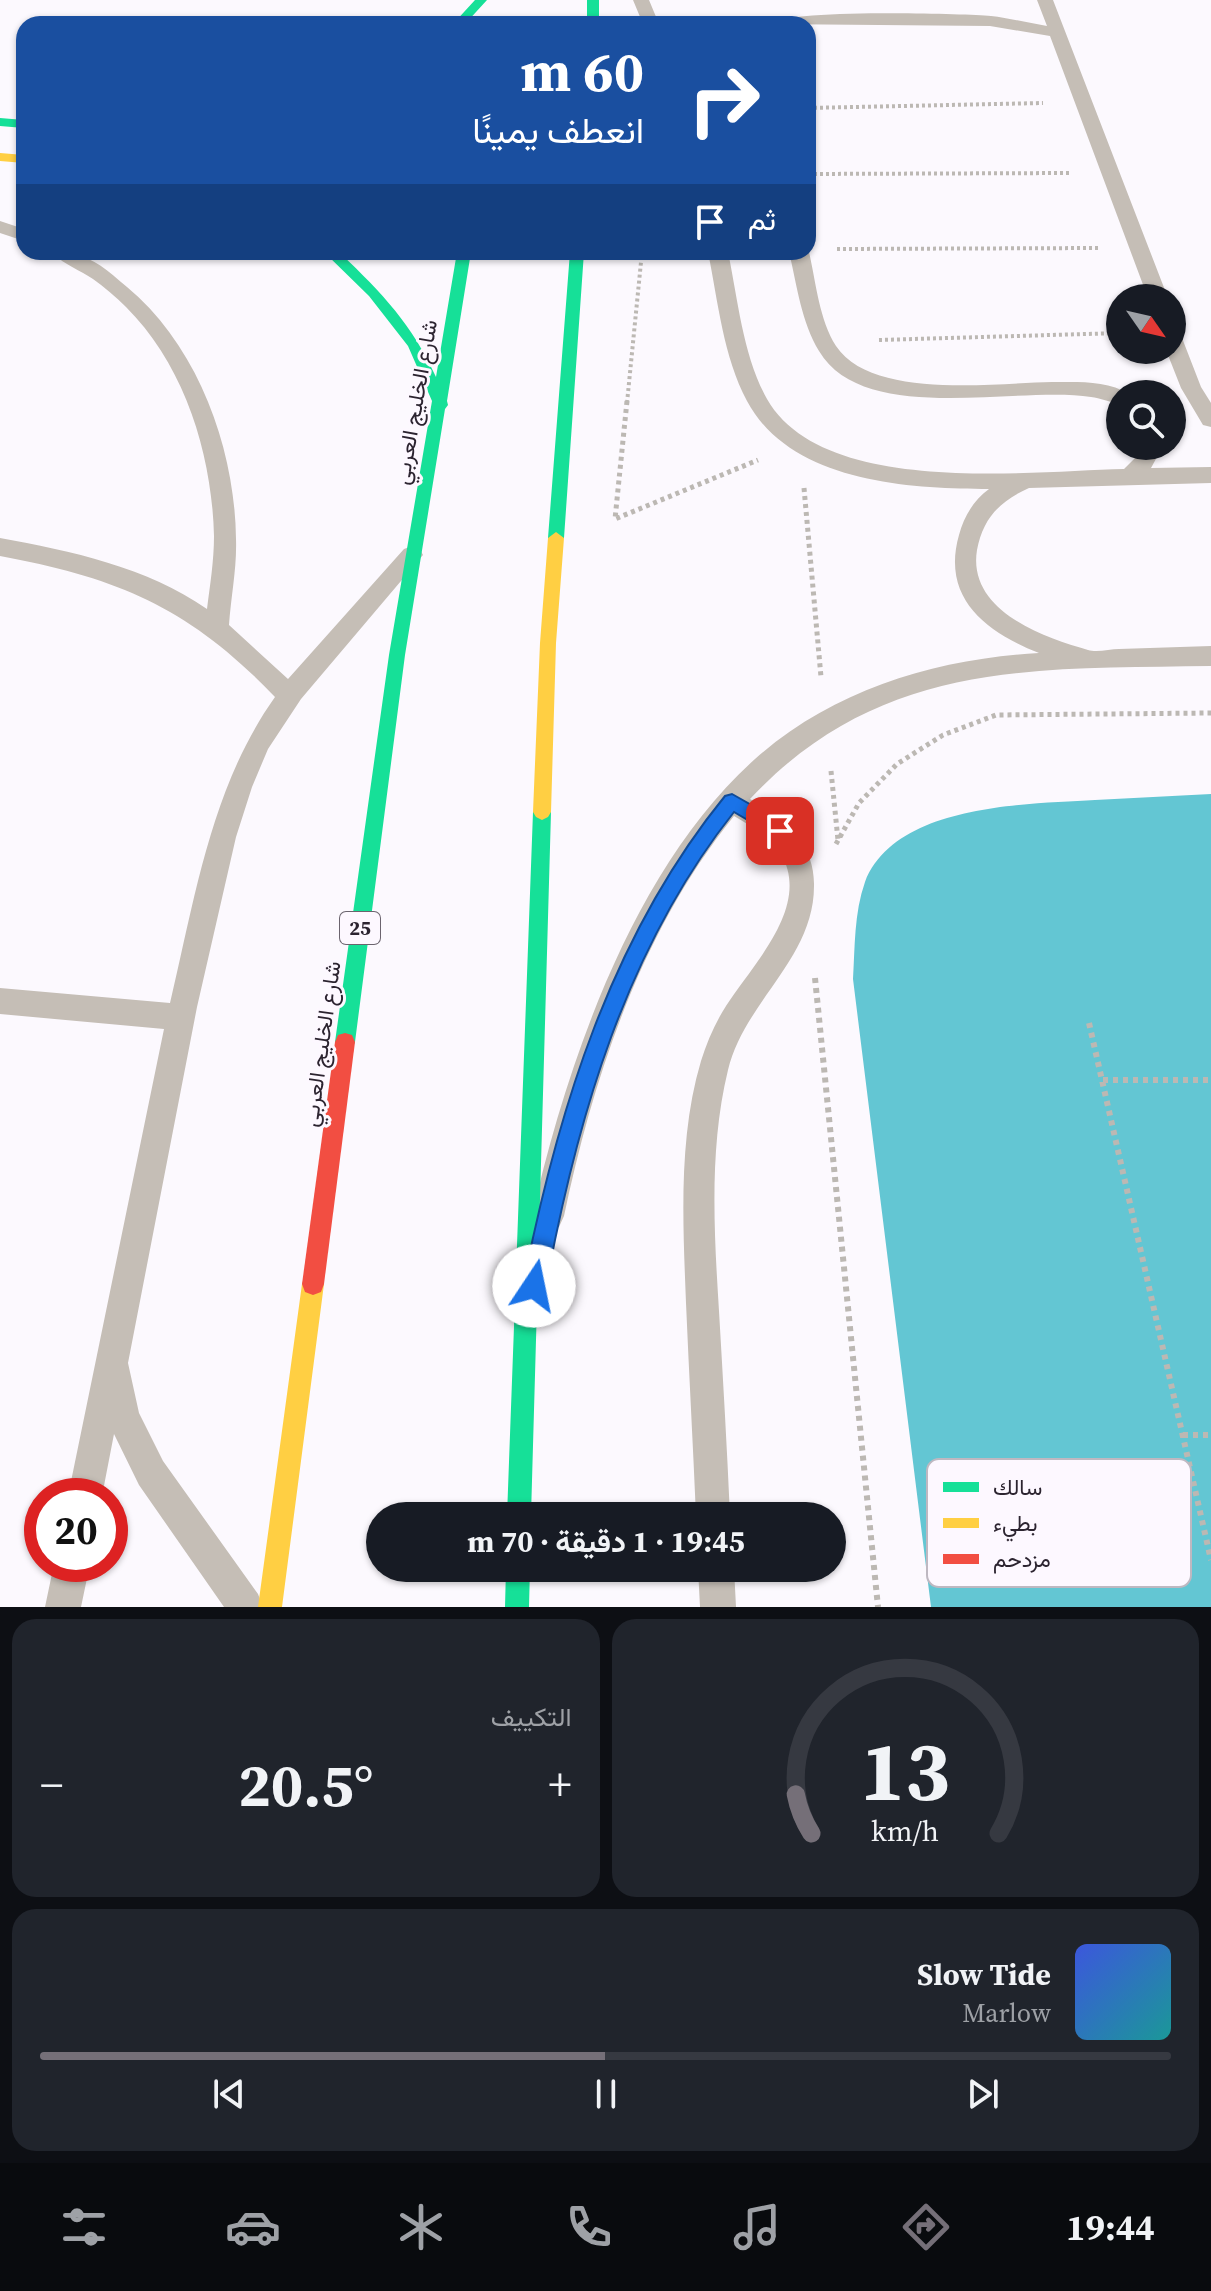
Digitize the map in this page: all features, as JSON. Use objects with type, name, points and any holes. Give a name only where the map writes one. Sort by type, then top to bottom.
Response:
[{"type":"main road","points":[[466,16],[481,0]]},
{"type":"main road","points":[[339,260],[374,293],[414,344],[441,405]]},
{"type":"main road","name":"شارع الخليج العربي","points":[[270,1607],[412,555],[441,405],[463,260]]},
{"type":"main road","points":[[519,1502],[548,643],[576,260]]},
{"type":"main road","points":[[517,1607],[518,1582]]},
{"type":"lane","points":[[1045,0],[1054,32],[1152,284]]},
{"type":"lane","points":[[816,19],[990,21],[1054,32]]},
{"type":"lane","points":[[75,260],[110,281],[151,319],[177,356],[197,398],[213,450],[225,535],[217,626]]},
{"type":"lane","points":[[720,260],[744,366],[755,398],[766,414],[799,443],[846,465],[897,476],[1028,480],[1211,475]]},
{"type":"lane","points":[[801,260],[822,341],[833,360],[843,367],[893,387],[921,391],[1089,389],[1106,393]]},
{"type":"lane","points":[[1182,364],[1191,388],[1211,420]]},
{"type":"lane","points":[[1130,476],[1145,460]]},
{"type":"lane","points":[[1028,480],[1002,490],[986,503],[976,519],[964,555],[969,585],[988,613],[1022,635],[1071,653],[1111,658]]},
{"type":"lane","points":[[0,547],[61,557],[137,581],[182,603],[217,626],[256,659],[289,696]]},
{"type":"lane","points":[[89,1478],[180,1017],[230,816],[258,744],[289,696],[412,555]]},
{"type":"lane","points":[[523,1345],[551,1198],[577,1106],[605,1026],[635,954],[671,887],[704,836],[763,769],[826,724],[895,689],[954,671],[1111,658],[1211,656]]},
{"type":"lane","points":[[712,1502],[697,1207],[710,1082],[718,1048],[740,1007],[785,948],[794,927],[801,884],[791,844],[780,831],[732,801]]},
{"type":"lane","points":[[0,1001],[180,1017]]},
{"type":"lane","points":[[113,1360],[123,1416],[151,1473],[245,1607]]},
{"type":"lane","points":[[63,1607],[68,1582]]},
{"type":"lane","points":[[717,1582],[718,1607]]},
{"type":"path","points":[[816,108],[1082,102]]},
{"type":"path","points":[[816,174],[1109,173]]},
{"type":"path","points":[[824,249],[1138,248]]},
{"type":"path","points":[[641,260],[615,519],[799,443],[838,840]]},
{"type":"path","points":[[822,341],[1106,333]]},
{"type":"path","points":[[832,851],[859,803],[897,764],[943,735],[996,715],[1211,713]]},
{"type":"path","points":[[814,967],[878,1607]]},
{"type":"path","points":[[1089,1023],[1188,1459]]},
{"type":"path","points":[[1103,1080],[1211,1080]]},
{"type":"path","points":[[1183,1435],[1211,1435]]},
{"type":"path","points":[[1191,1471],[1211,1560]]},
{"type":"water","points":[[1211,794],[1211,1607],[931,1607],[929,1587],[1191,1587],[1191,1459],[927,1459],[927,1575],[853,979],[857,918],[865,882],[881,856],[904,837],[933,823],[965,813],[1034,804]]},
{"type":"traffic: fast","points":[[466,16],[481,0]]},
{"type":"traffic: fast","points":[[593,0],[593,16]]},
{"type":"traffic: fast","points":[[0,122],[16,123]]},
{"type":"traffic: fast","points":[[339,260],[374,293],[414,344],[441,405]]},
{"type":"traffic: fast","points":[[345,1042],[397,655],[463,260]]},
{"type":"traffic: fast","points":[[556,538],[576,260]]},
{"type":"traffic: fast","points":[[519,1502],[542,812]]},
{"type":"traffic: fast","points":[[517,1607],[518,1582]]},
{"type":"traffic: slow","points":[[0,157],[16,158]]},
{"type":"traffic: slow","points":[[542,812],[548,643],[556,538]]},
{"type":"traffic: slow","points":[[270,1607],[313,1284]]},
{"type":"traffic: jam","points":[[313,1284],[345,1042]]},
{"type":"route","points":[[534,1286],[551,1198],[577,1106],[635,954],[671,887],[704,836],[732,801],[780,831]]}]
